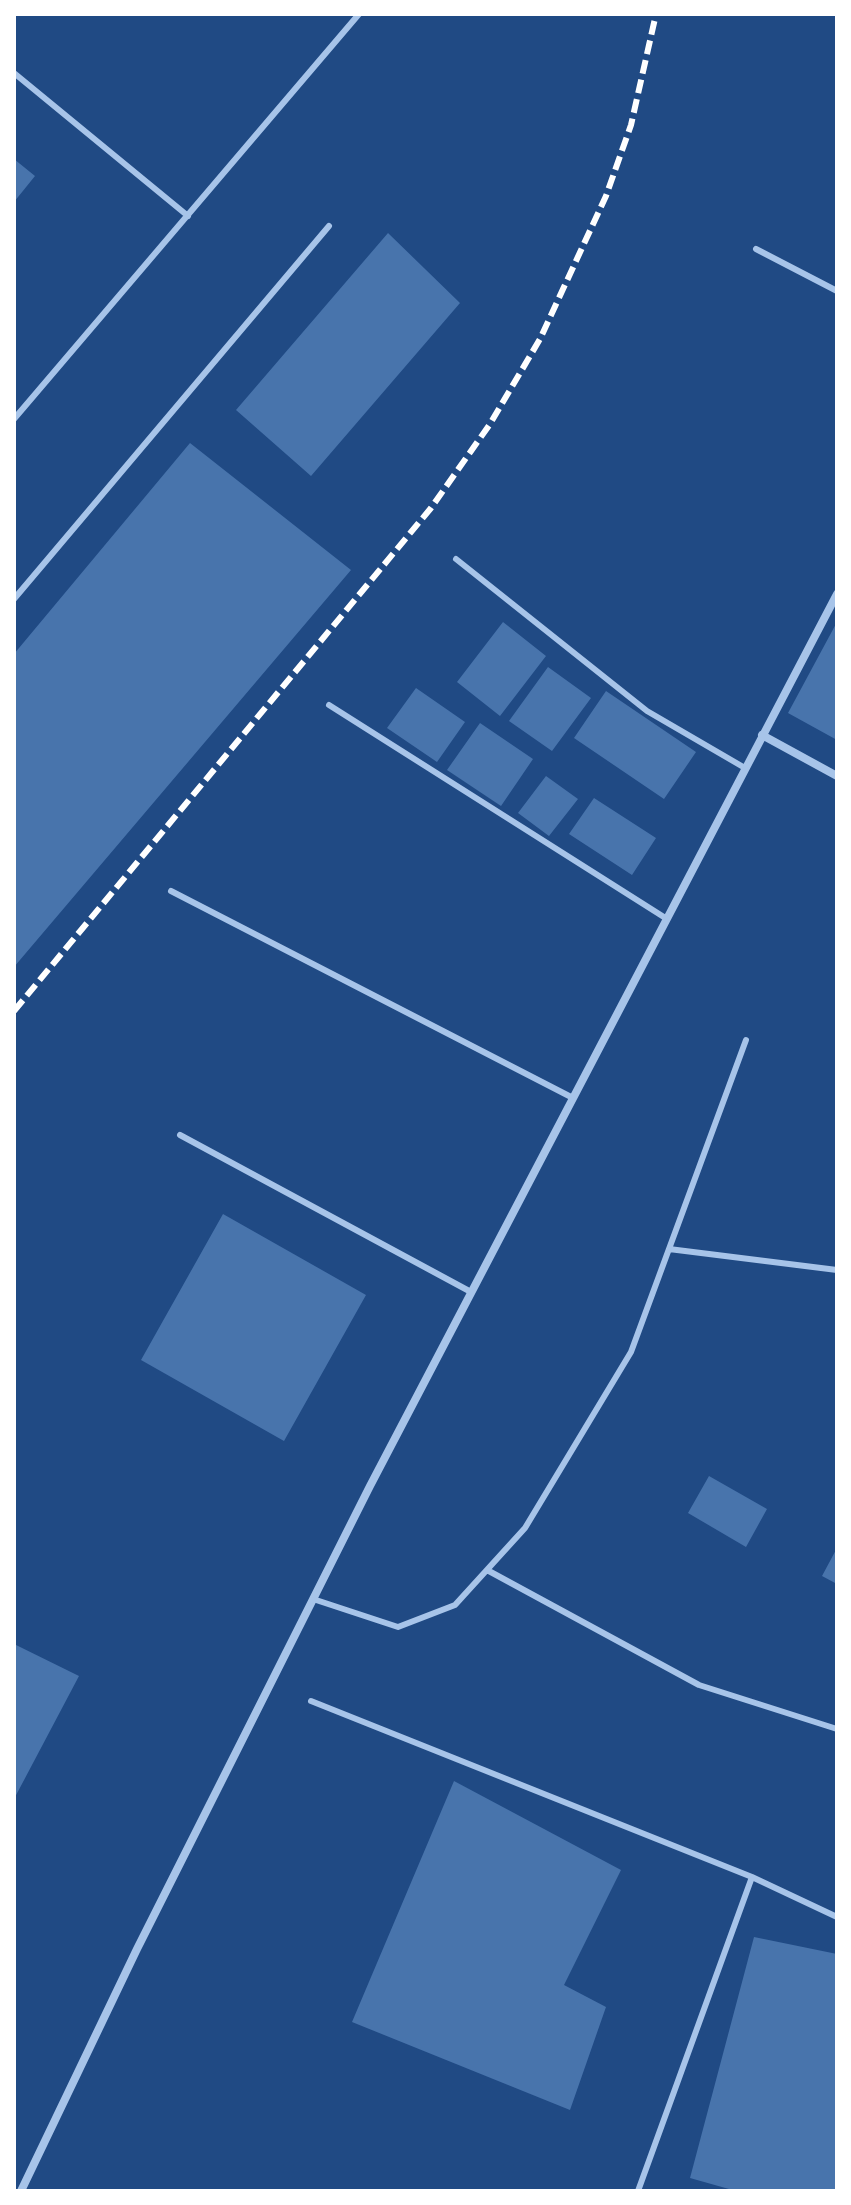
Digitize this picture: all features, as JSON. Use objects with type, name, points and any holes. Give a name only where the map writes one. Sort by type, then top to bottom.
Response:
[{"type":"street","points":[[21,2191],[137,1949],[313,1599],[837,594]]},
{"type":"street","points":[[762,735],[837,776]]},
{"type":"lane","points":[[14,419],[359,14]]},
{"type":"lane","points":[[14,73],[188,216]]},
{"type":"lane","points":[[14,599],[329,226]]},
{"type":"lane","points":[[756,249],[837,291]]},
{"type":"lane","points":[[456,559],[647,711],[745,768]]},
{"type":"lane","points":[[329,705],[667,919]]},
{"type":"lane","points":[[171,891],[573,1098]]},
{"type":"lane","points":[[313,1599],[398,1627],[455,1605],[525,1528],[631,1352],[746,1040]]},
{"type":"lane","points":[[180,1135],[471,1292]]},
{"type":"lane","points":[[669,1249],[837,1270]]},
{"type":"lane","points":[[487,1570],[699,1685],[837,1729]]},
{"type":"lane","points":[[311,1701],[752,1877],[837,1917]]},
{"type":"lane","points":[[638,2191],[752,1877]]},
{"type":"building","points":[[14,159],[35,176],[14,202]]},
{"type":"building","points":[[388,233],[460,303],[311,476],[236,410]]},
{"type":"building","points":[[190,443],[351,570],[14,967],[14,654]]},
{"type":"building","points":[[503,622],[546,656],[500,716],[457,682]]},
{"type":"building","points":[[837,622],[837,740],[788,713]]},
{"type":"building","points":[[548,667],[591,698],[552,751],[509,721]]},
{"type":"building","points":[[416,688],[465,722],[437,762],[387,728]]},
{"type":"building","points":[[606,691],[696,752],[664,799],[574,738]]},
{"type":"building","points":[[480,723],[533,759],[501,806],[447,770]]},
{"type":"building","points":[[546,776],[578,799],[549,836],[518,813]]},
{"type":"building","points":[[594,798],[656,838],[632,875],[569,834]]},
{"type":"building","points":[[223,1214],[366,1295],[284,1441],[141,1360]]},
{"type":"building","points":[[709,1476],[767,1509],[746,1547],[688,1513]]},
{"type":"building","points":[[837,1548],[837,1584],[822,1576]]},
{"type":"building","points":[[14,1644],[79,1676],[14,1799]]},
{"type":"building","points":[[454,1781],[621,1870],[564,1985],[606,2007],[570,2110],[352,2022]]},
{"type":"building","points":[[754,1937],[837,1954],[837,2191],[736,2191],[690,2178]]},
{"type":"railway","points":[[14,1011],[431,508],[490,424],[540,339],[606,196],[631,125],[656,14]]}]
